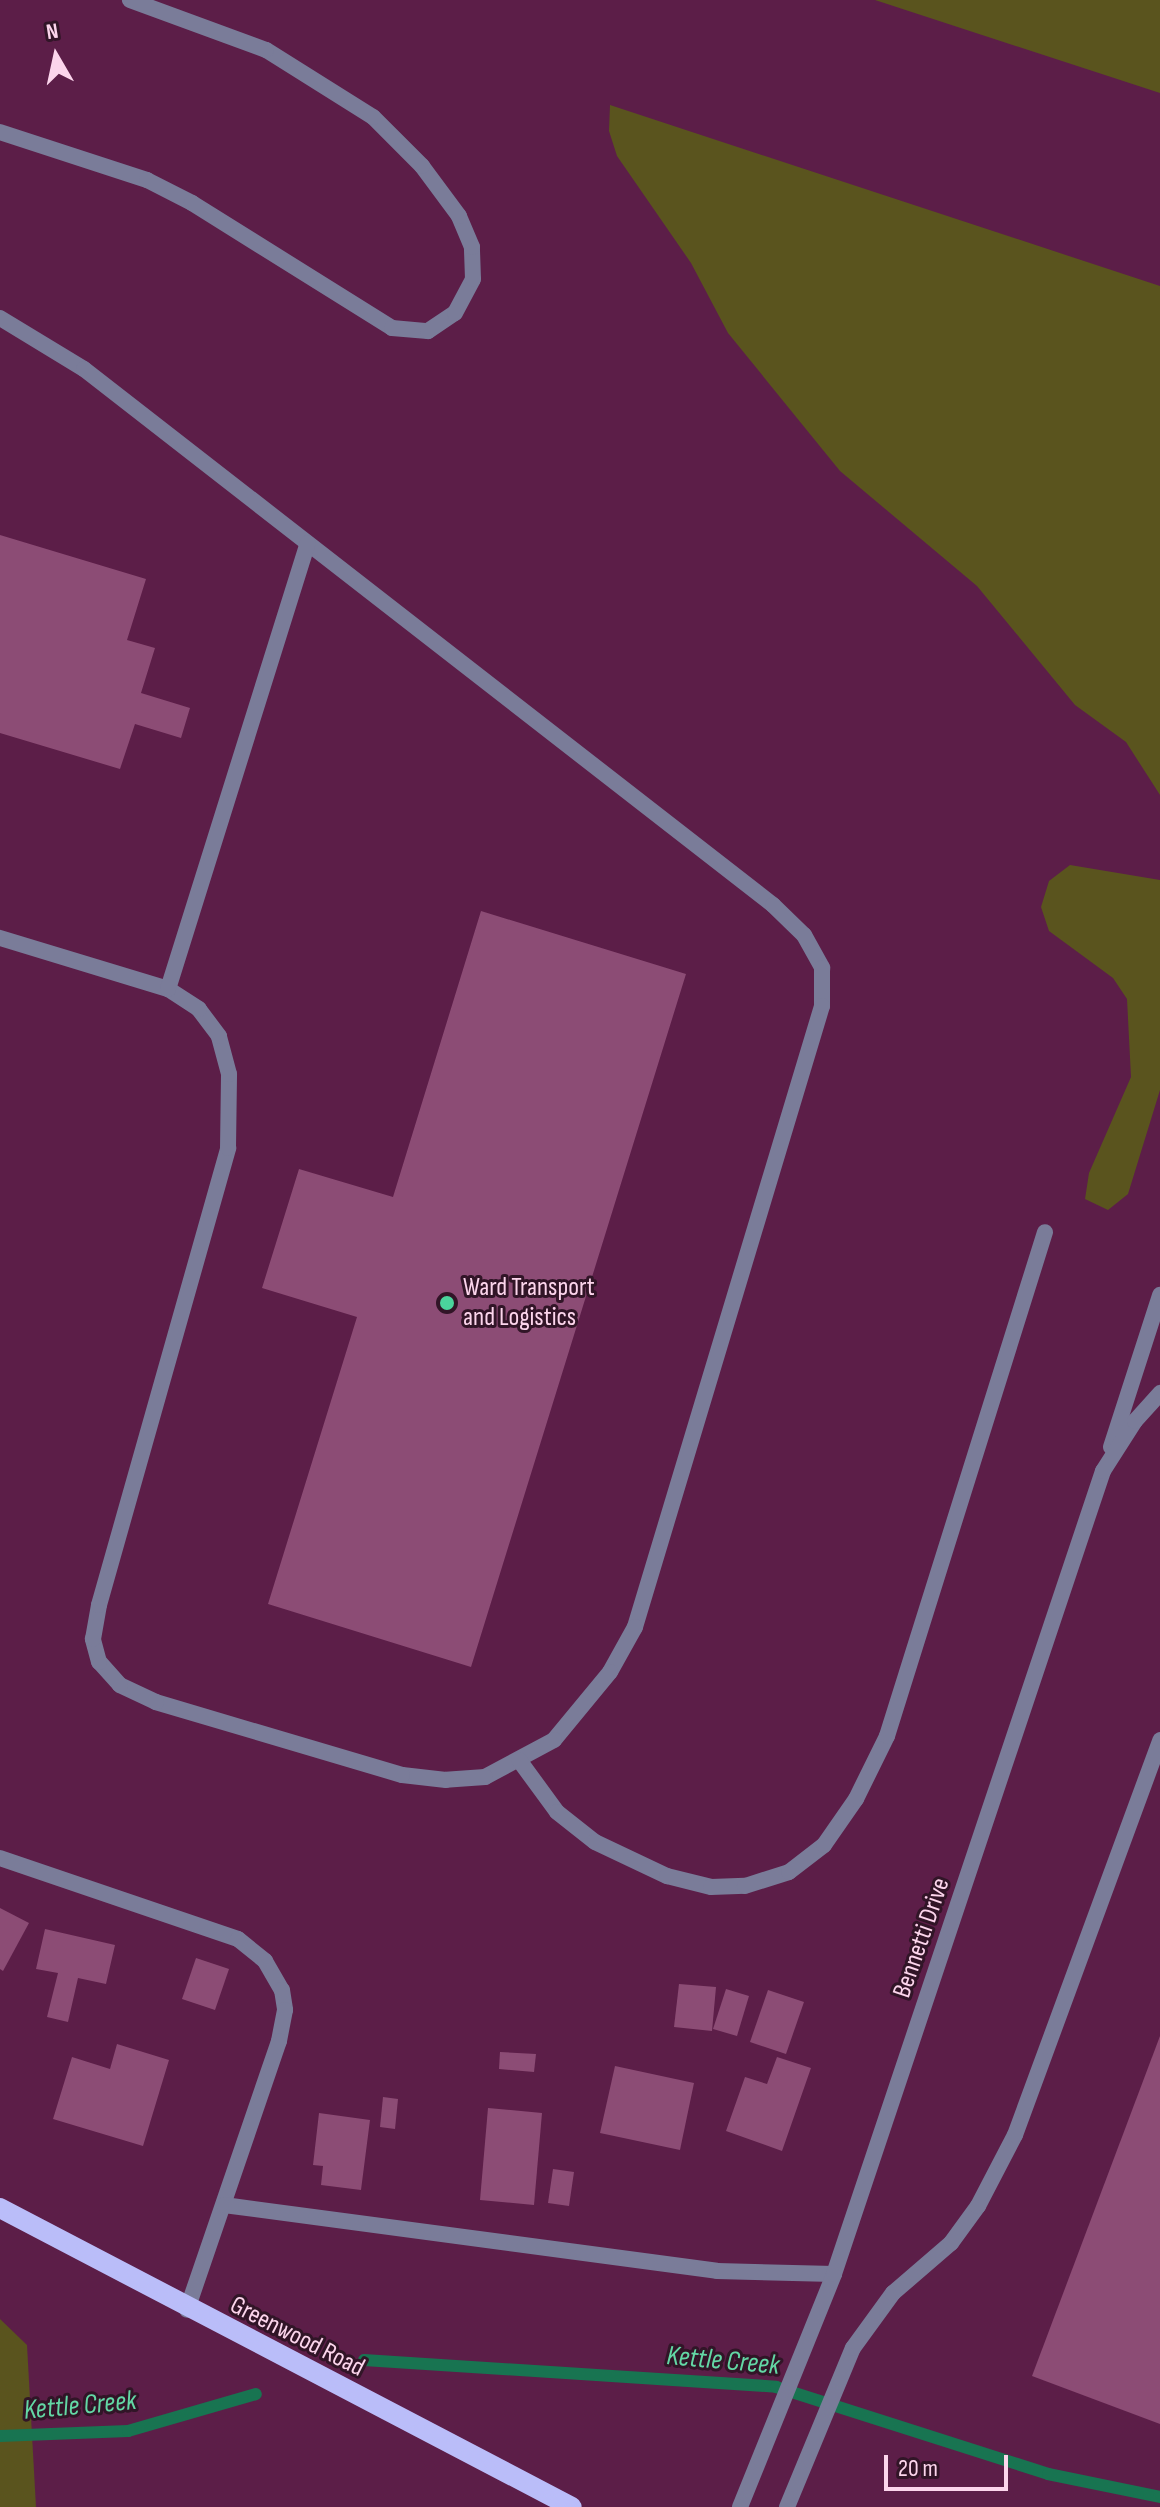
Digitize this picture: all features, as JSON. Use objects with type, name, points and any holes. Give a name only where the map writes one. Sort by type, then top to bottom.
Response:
[{"type":"main road","name":"Greenwood Road","points":[[0,2208],[187,2310],[572,2507]]},
{"type":"lane","points":[[0,132],[147,180],[192,203],[392,328],[428,331],[455,313],[473,279],[472,247],[459,216],[422,166],[373,117],[266,50],[130,0]]},
{"type":"lane","points":[[0,318],[84,369],[773,905],[804,935],[822,968],[822,1006],[635,1627],[584,1708],[554,1740],[485,1777],[446,1780],[402,1775],[156,1702],[120,1685],[99,1662],[93,1639],[99,1605],[228,1148],[229,1074],[219,1036],[199,1009],[168,989],[0,938]]},
{"type":"lane","points":[[168,989],[308,543]]},
{"type":"lane","points":[[519,1760],[557,1812],[595,1842],[667,1876],[711,1887],[745,1886],[789,1872],[824,1845],[856,1799],[887,1736],[1045,1232]]},
{"type":"lane","points":[[1103,1471],[1160,1295]]},
{"type":"lane","name":"Bennetti Drive","points":[[740,2507],[834,2274],[1103,1471],[1135,1421],[1160,1393]]},
{"type":"lane","points":[[787,2507],[840,2380],[873,2318],[951,2243],[978,2206],[1015,2135],[1160,1740]]},
{"type":"lane","points":[[0,1858],[238,1939],[265,1961],[282,1990],[285,2010],[224,2205],[187,2310]]},
{"type":"lane","points":[[224,2205],[717,2271],[834,2274]]},
{"type":"shaded area","points":[[875,0],[1160,0],[1160,93]]},
{"type":"shaded area","points":[[610,105],[1160,286],[1160,795],[1126,742],[1075,705],[977,586],[840,471],[728,333],[691,263],[617,156],[609,131]]},
{"type":"shaded area","points":[[1070,865],[1160,880],[1160,1090],[1128,1194],[1108,1210],[1085,1199],[1089,1173],[1131,1077],[1127,999],[1113,978],[1049,931],[1041,907],[1049,881]]},
{"type":"shaded area","points":[[0,2319],[27,2345],[36,2507],[0,2507]]},
{"type":"building","points":[[0,535],[146,579],[127,640],[155,648],[141,693],[190,708],[181,738],[135,724],[120,769],[0,733]]},
{"type":"building","name":"Ward Transport and Logistics","points":[[481,911],[686,974],[471,1667],[268,1604],[357,1317],[262,1288],[299,1169],[393,1197]]},
{"type":"building","points":[[0,1908],[29,1923],[3,1971],[0,1969]]},
{"type":"building","points":[[45,1929],[115,1945],[106,1984],[78,1978],[68,2022],[47,2017],[58,1973],[36,1969]]},
{"type":"building","points":[[196,1958],[229,1969],[215,2010],[182,1999]]},
{"type":"building","points":[[679,1984],[716,1987],[712,2031],[674,2027]]},
{"type":"building","points":[[726,1989],[749,1996],[737,2036],[713,2029]]},
{"type":"building","points":[[768,1990],[804,2002],[786,2054],[750,2042]]},
{"type":"building","points":[[1160,2036],[1160,2424],[1032,2376]]},
{"type":"building","points":[[117,2044],[169,2060],[143,2146],[53,2119],[72,2057],[110,2069]]},
{"type":"building","points":[[500,2052],[536,2054],[534,2072],[499,2069]]},
{"type":"building","points":[[777,2057],[811,2068],[782,2151],[726,2131],[745,2077],[767,2084]]},
{"type":"building","points":[[615,2066],[694,2083],[680,2150],[600,2133]]},
{"type":"building","points":[[383,2097],[398,2099],[395,2129],[380,2127]]},
{"type":"building","points":[[488,2108],[542,2113],[534,2205],[480,2200]]},
{"type":"building","points":[[319,2113],[370,2120],[361,2190],[321,2185],[323,2166],[313,2165]]},
{"type":"building","points":[[553,2169],[574,2172],[569,2206],[548,2203]]},
{"type":"waterway","name":"Kettle Creek","points":[[364,2360],[776,2387],[1048,2474],[1160,2497]]},
{"type":"waterway","name":"Kettle Creek","points":[[0,2436],[128,2431],[256,2394]]},
{"type":"place","name":"Ward Transport and Logistics","points":[[447,1303]]}]
